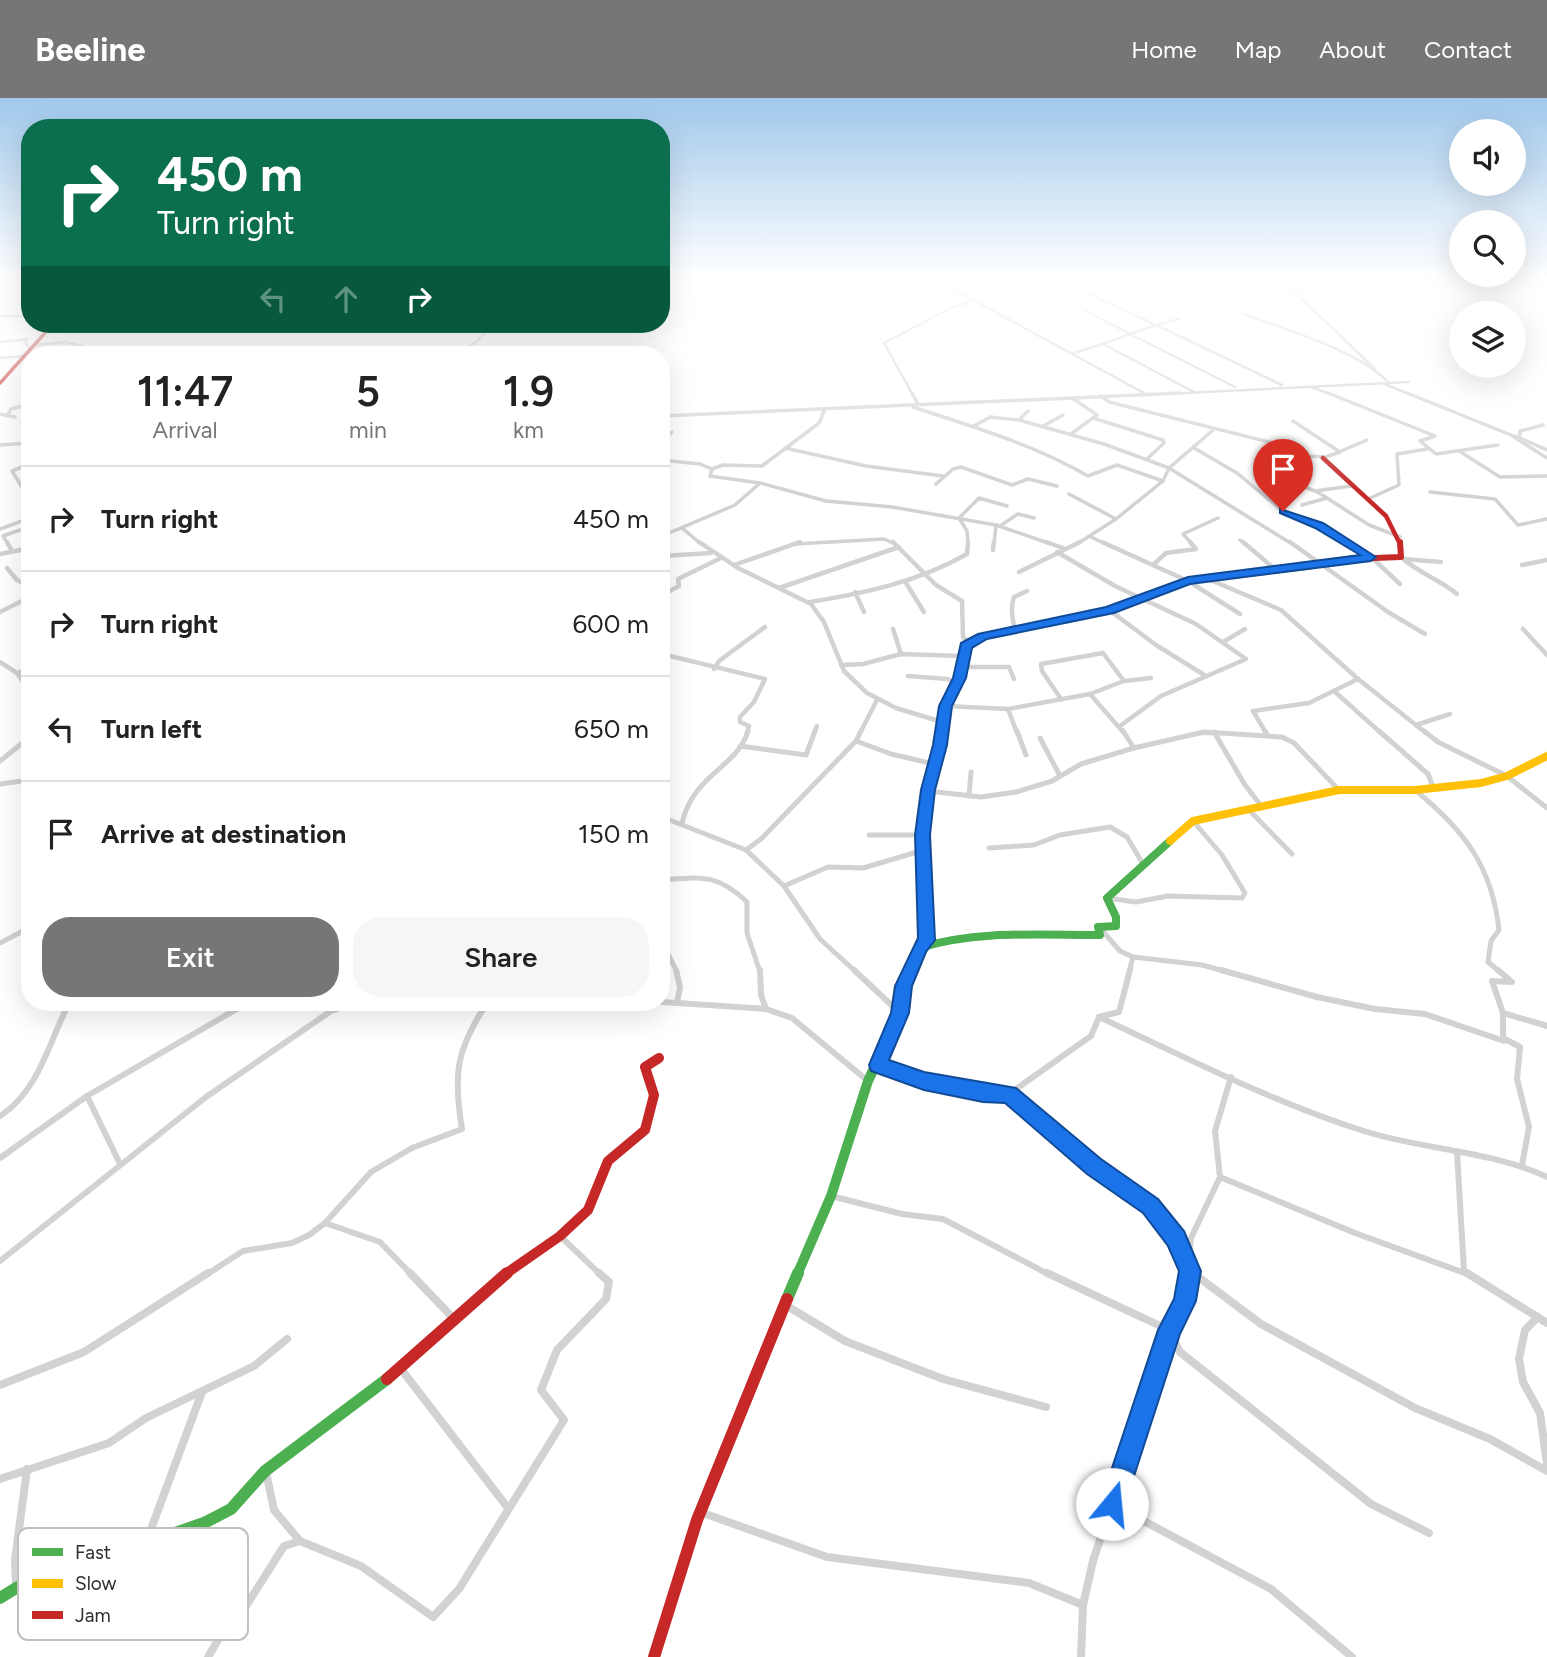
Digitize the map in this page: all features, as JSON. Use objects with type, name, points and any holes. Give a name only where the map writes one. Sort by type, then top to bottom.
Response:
[{"type":"main road","points":[[0,382],[21,360]]},
{"type":"main road","points":[[929,942],[923,835],[928,790],[940,745],[946,706],[962,667],[962,656],[970,643],[983,636],[1016,632],[1109,610],[1188,580],[1310,567],[1321,562],[1371,557],[1402,558],[1400,529],[1391,517],[1351,486],[1323,458]]},
{"type":"main road","points":[[654,1657],[668,1604],[700,1512],[732,1429],[787,1306],[831,1196],[868,1082],[900,1013],[903,986],[919,948],[929,942],[1004,936],[1100,935],[1098,927],[1116,926],[1116,917],[1107,898],[1193,821],[1339,790],[1415,790],[1481,783],[1507,776],[1547,756]]},
{"type":"main road","points":[[190,1528],[231,1509],[265,1471],[401,1369],[504,1275],[560,1236],[589,1210],[608,1161],[645,1130],[654,1095],[645,1067],[659,1058]]},
{"type":"main road","points":[[0,1598],[16,1588]]},
{"type":"street","points":[[887,349],[918,404]]},
{"type":"street","points":[[1064,349],[1144,393]]},
{"type":"street","points":[[1072,353],[1087,349]]},
{"type":"street","points":[[1112,349],[1194,392]]},
{"type":"street","points":[[1159,349],[1238,389]]},
{"type":"street","points":[[1205,349],[1284,387]]},
{"type":"street","points":[[1325,349],[1377,371]]},
{"type":"street","points":[[1354,349],[1389,383]]},
{"type":"street","points":[[0,358],[21,352]]},
{"type":"street","points":[[670,415],[1409,382]]},
{"type":"street","points":[[1381,383],[1511,435],[1547,458]]},
{"type":"street","points":[[1308,386],[1323,394],[1372,408],[1435,436],[1420,441],[1436,454],[1498,445]]},
{"type":"street","points":[[1101,397],[1109,402],[1323,458],[1367,440]]},
{"type":"street","points":[[1072,398],[1096,412],[1093,418],[1072,434]]},
{"type":"street","points":[[905,405],[974,426],[1056,457],[1088,476],[1117,465],[1163,481]]},
{"type":"street","points":[[7,416],[11,409],[21,406]]},
{"type":"street","points":[[670,461],[700,464],[712,469],[723,465],[762,466],[819,423],[825,409]]},
{"type":"street","points":[[1019,420],[1028,411]]},
{"type":"street","points":[[0,414],[15,417]]},
{"type":"street","points":[[1043,426],[1063,415]]},
{"type":"street","points":[[974,426],[990,417],[1019,420],[1072,434],[1169,468],[1321,562],[1388,612],[1425,634]]},
{"type":"street","points":[[1093,418],[1163,440],[1164,443],[1147,459]]},
{"type":"street","points":[[1293,421],[1341,451]]},
{"type":"street","points":[[1520,436],[1520,431],[1543,425]]},
{"type":"street","points":[[1019,572],[1063,548],[1091,537],[1116,519],[1163,481],[1169,468],[1212,430]]},
{"type":"street","points":[[1511,435],[1520,436],[1547,450]]},
{"type":"street","points":[[0,445],[21,443]]},
{"type":"street","points":[[1194,448],[1237,473],[1283,511],[1319,526],[1371,557],[1400,584]]},
{"type":"street","points":[[785,449],[866,466],[943,476]]},
{"type":"street","points":[[1368,499],[1399,485],[1397,454],[1427,449]]},
{"type":"street","points":[[1460,451],[1488,471],[1506,479],[1547,476]]},
{"type":"street","points":[[1256,460],[1261,469],[1286,471],[1294,483],[1350,509],[1369,525],[1401,537]]},
{"type":"street","points":[[936,484],[943,476],[961,467],[1013,485],[1035,479],[1057,486]]},
{"type":"street","points":[[21,468],[12,471],[21,486]]},
{"type":"street","points":[[712,469],[710,476],[760,482],[826,500],[959,518],[998,526],[1063,548]]},
{"type":"street","points":[[670,533],[736,505],[760,482]]},
{"type":"street","points":[[1315,491],[1351,486]]},
{"type":"street","points":[[1430,492],[1494,499],[1518,524],[1547,519]]},
{"type":"street","points":[[1069,494],[1116,519]]},
{"type":"street","points":[[1302,505],[1326,497]]},
{"type":"street","points":[[959,518],[979,499],[1007,506]]},
{"type":"street","points":[[993,550],[998,526],[1018,514],[1034,518]]},
{"type":"street","points":[[810,602],[906,583],[967,554],[968,531],[959,518]]},
{"type":"street","points":[[1154,564],[1166,553],[1196,549],[1183,534],[1218,518]]},
{"type":"street","points":[[0,529],[21,521]]},
{"type":"street","points":[[682,528],[711,554],[810,602],[824,619],[841,665],[855,685],[877,700],[942,722]]},
{"type":"street","points":[[12,551],[3,536],[20,530]]},
{"type":"street","points":[[1091,537],[1188,580],[1240,614]]},
{"type":"street","points":[[734,565],[802,542],[878,538],[892,542],[927,575],[962,601],[962,637],[970,643]]},
{"type":"street","points":[[1240,540],[1276,570]]},
{"type":"street","points":[[779,588],[899,547]]},
{"type":"street","points":[[0,554],[21,550]]},
{"type":"street","points":[[1056,552],[1115,586],[1143,597],[1167,613],[1196,624],[1246,659],[1161,696],[1120,726]]},
{"type":"street","points":[[670,556],[711,554]]},
{"type":"street","points":[[670,591],[679,586],[678,579],[721,558]]},
{"type":"street","points":[[1402,558],[1441,562]]},
{"type":"street","points":[[1402,558],[1414,569],[1444,583],[1457,594]]},
{"type":"street","points":[[1522,565],[1547,560]]},
{"type":"street","points":[[7,568],[21,582]]},
{"type":"street","points":[[1205,578],[1281,610],[1358,679],[1438,741],[1507,776],[1547,808]]},
{"type":"street","points":[[906,583],[919,598],[924,612]]},
{"type":"street","points":[[1016,632],[1011,617],[1012,603],[1014,597],[1027,591]]},
{"type":"street","points":[[855,592],[864,612]]},
{"type":"street","points":[[0,612],[20,602]]},
{"type":"street","points":[[1109,610],[1206,677]]},
{"type":"street","points":[[714,669],[719,661],[765,627]]},
{"type":"street","points":[[893,629],[901,654]]},
{"type":"street","points":[[1223,642],[1245,629]]},
{"type":"street","points":[[1523,629],[1547,655]]},
{"type":"street","points":[[1061,699],[1042,671],[1041,664],[1104,653],[1124,681]]},
{"type":"street","points":[[841,665],[863,664],[901,654],[962,656]]},
{"type":"street","points":[[670,656],[714,669],[732,669],[765,679],[754,702],[740,717],[740,722],[748,726],[748,733],[740,746],[698,786],[687,804],[682,823]]},
{"type":"street","points":[[0,662],[21,679]]},
{"type":"street","points":[[962,667],[1009,667],[1014,679]]},
{"type":"street","points":[[17,673],[21,671]]},
{"type":"street","points":[[908,676],[948,679],[956,683]]},
{"type":"street","points":[[946,706],[1008,709],[1090,694],[1124,681],[1152,678]]},
{"type":"street","points":[[1268,736],[1253,711],[1309,703],[1358,679]]},
{"type":"street","points":[[1334,691],[1428,774],[1434,789]]},
{"type":"street","points":[[1090,694],[1120,726],[1134,748]]},
{"type":"street","points":[[746,850],[761,839],[856,741],[877,700]]},
{"type":"street","points":[[1008,709],[1026,755]]},
{"type":"street","points":[[1416,724],[1450,714]]},
{"type":"street","points":[[740,746],[806,755],[817,726]]},
{"type":"street","points":[[1214,732],[1245,785],[1262,807]]},
{"type":"street","points":[[928,790],[969,796],[1016,792],[1052,782],[1081,764],[1134,748],[1214,732],[1289,739],[1339,790]]},
{"type":"street","points":[[1040,738],[1060,776]]},
{"type":"street","points":[[856,741],[891,754],[934,764]]},
{"type":"street","points":[[1,758],[21,744]]},
{"type":"street","points":[[969,796],[971,772]]},
{"type":"street","points":[[0,784],[21,781]]},
{"type":"street","points":[[1415,790],[1433,804],[1486,872],[1499,930],[1491,941],[1488,962],[1511,982],[1492,981],[1503,1013],[1503,1038],[1520,1047]]},
{"type":"street","points":[[1250,811],[1292,854]]},
{"type":"street","points":[[670,819],[746,850],[784,886],[820,939],[900,1013]]},
{"type":"street","points":[[1107,898],[1136,902],[1168,897],[1242,898],[1245,893],[1238,878],[1216,845],[1193,821]]},
{"type":"street","points":[[989,848],[1034,845],[1060,835],[1110,827],[1127,837],[1143,864]]},
{"type":"street","points":[[869,835],[923,835]]},
{"type":"street","points":[[784,886],[828,867],[863,868],[924,850]]},
{"type":"street","points":[[670,880],[714,877],[729,883],[747,902],[747,933],[760,971],[761,995],[766,1009]]},
{"type":"street","points":[[1098,927],[1120,951],[1133,957],[1202,965],[1317,997],[1375,1009],[1425,1014],[1520,1047]]},
{"type":"street","points":[[0,943],[21,932]]},
{"type":"street","points":[[1098,1017],[1119,1012],[1133,957]]},
{"type":"street","points":[[670,958],[677,971],[681,991],[677,1003]]},
{"type":"street","points":[[670,1003],[766,1009],[792,1018],[868,1082]]},
{"type":"street","points":[[0,1116],[29,1092],[45,1049],[65,1011]]},
{"type":"street","points":[[0,1158],[87,1097],[233,1011]]},
{"type":"street","points":[[0,1261],[206,1097],[331,1011]]},
{"type":"street","points":[[0,1385],[84,1352],[243,1251],[292,1243],[325,1223],[371,1172],[412,1148],[462,1129],[454,1083],[459,1048],[482,1011]]},
{"type":"street","points":[[1503,1013],[1547,1026]]},
{"type":"street","points":[[1098,1017],[1329,1121],[1406,1144],[1522,1165],[1547,1177]]},
{"type":"street","points":[[878,1065],[924,1081],[983,1093],[1009,1094],[1091,1036],[1098,1017]]},
{"type":"street","points":[[1520,1047],[1517,1079],[1529,1127],[1522,1165]]},
{"type":"street","points":[[1081,1657],[1083,1605],[1112,1504],[1170,1330],[1184,1301],[1190,1271],[1191,1238],[1220,1177],[1215,1131],[1231,1077]]},
{"type":"street","points":[[1009,1094],[1084,1158],[1151,1206],[1176,1239],[1190,1271],[1261,1324],[1381,1387],[1415,1408],[1490,1439],[1547,1471]]},
{"type":"street","points":[[87,1097],[120,1164]]},
{"type":"street","points":[[1457,1152],[1463,1186],[1460,1233],[1464,1271]]},
{"type":"street","points":[[1220,1177],[1355,1233],[1464,1271],[1547,1323]]},
{"type":"street","points":[[831,1196],[902,1214],[943,1219],[1012,1257],[1170,1330],[1180,1352],[1313,1459],[1371,1504],[1429,1533]]},
{"type":"street","points":[[325,1223],[380,1242],[454,1319]]},
{"type":"street","points":[[265,1471],[274,1510],[300,1541],[361,1566],[433,1617],[459,1589],[564,1420],[541,1390],[557,1350],[606,1299],[610,1282],[560,1236]]},
{"type":"street","points":[[787,1306],[845,1341],[943,1378],[1046,1407]]},
{"type":"street","points":[[1538,1317],[1525,1330],[1518,1360],[1522,1382],[1540,1413],[1547,1464]]},
{"type":"street","points":[[0,1479],[109,1443],[146,1418],[254,1366],[287,1339]]},
{"type":"street","points":[[401,1369],[508,1508]]},
{"type":"street","points":[[152,1528],[202,1392]]},
{"type":"street","points":[[19,1528],[27,1469]]},
{"type":"street","points":[[1112,1504],[1271,1589],[1342,1653],[1352,1657]]},
{"type":"street","points":[[700,1512],[827,1557],[1029,1583],[1083,1605]]},
{"type":"street","points":[[16,1588],[15,1560],[18,1537]]},
{"type":"street","points":[[248,1603],[284,1546],[300,1541]]},
{"type":"street","points":[[208,1657],[218,1640]]},
{"type":"traffic: fast","points":[[920,947],[927,940],[927,875],[923,835],[928,791],[946,706],[959,678],[966,646],[983,636],[1109,610],[1188,581],[1307,567]]},
{"type":"traffic: fast","points":[[787,1299],[831,1196],[868,1081],[900,1013],[903,986],[919,948],[958,939],[982,937],[1100,935],[1098,927],[1116,926],[1116,917],[1107,898],[1170,841]]},
{"type":"traffic: fast","points":[[190,1528],[231,1509],[265,1471],[387,1379]]},
{"type":"traffic: fast","points":[[0,1598],[18,1587]]},
{"type":"traffic: slow","points":[[1170,841],[1193,821],[1339,790],[1415,790],[1481,783],[1507,776],[1547,756]]},
{"type":"traffic: jam","points":[[0,383],[21,360]]},
{"type":"traffic: jam","points":[[1307,567],[1348,559],[1401,557],[1397,533],[1386,516],[1346,483],[1323,458]]},
{"type":"traffic: jam","points":[[387,1379],[504,1275],[560,1236],[588,1210],[608,1161],[645,1130],[654,1095],[645,1067],[659,1058]]},
{"type":"traffic: jam","points":[[654,1657],[697,1520],[787,1299]]},
{"type":"route","points":[[1112,1504],[1170,1330],[1184,1301],[1190,1271],[1176,1239],[1151,1206],[1054,1135],[1009,1094],[983,1093],[924,1081],[878,1065],[900,1013],[903,986],[919,948],[927,940],[927,875],[923,835],[928,790],[940,745],[946,706],[959,678],[962,652],[966,646],[983,636],[1016,632],[1109,610],[1188,580],[1310,567],[1321,562],[1371,557],[1319,526],[1283,511]]}]
